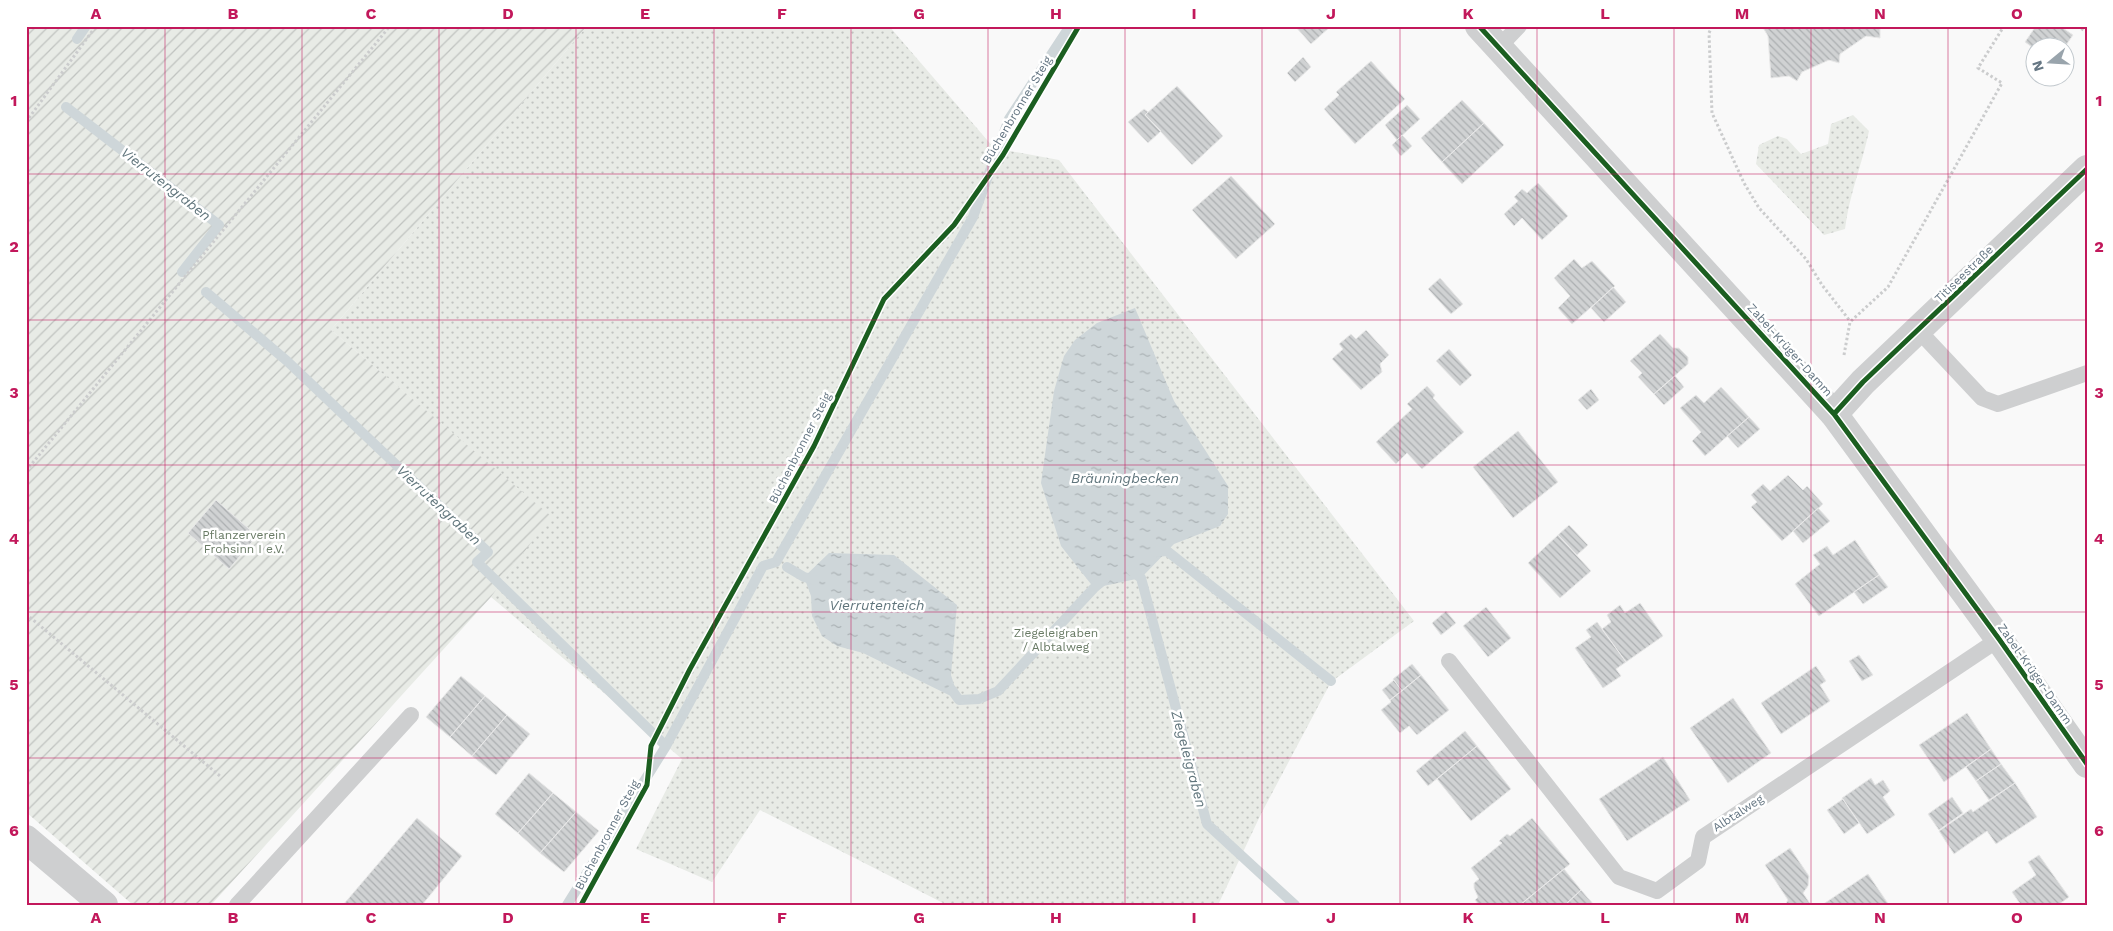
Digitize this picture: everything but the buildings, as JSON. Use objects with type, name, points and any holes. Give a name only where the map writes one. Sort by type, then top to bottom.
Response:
[{"type":"street","name":"Zabel-Krüger-Damm","points":[[1479,26],[1834,414],[1999,639],[2087,764]]},
{"type":"street","name":"Titiseestraße","points":[[1834,414],[1863,382],[1919,331],[2087,169]]},
{"type":"street","points":[[26,839],[104,905]]},
{"type":"lane","points":[[1498,48],[1519,26]]},
{"type":"lane","points":[[1919,331],[1982,398],[1998,404],[2087,373]]},
{"type":"lane","name":"Albtalweg","points":[[1449,661],[1619,878],[1657,891],[1698,861],[1702,837],[1999,639]]},
{"type":"lane","points":[[237,905],[411,715]]},
{"type":"path","points":[[26,122],[96,26]]},
{"type":"path","points":[[26,471],[390,26]]},
{"type":"path","points":[[1712,26],[1709,33],[1712,113],[1726,146],[1759,208],[1806,259],[1822,286],[1850,322]]},
{"type":"path","points":[[1844,355],[1850,322],[1888,287],[2002,83],[1978,68],[2004,26]]},
{"type":"path","points":[[2077,26],[2087,32]]},
{"type":"path","points":[[26,614],[220,776]]},
{"type":"green space","name":"Pflanzerverein Frohsinn I e.V.","points":[[26,26],[587,26],[331,330],[551,516],[491,597],[211,905],[133,905],[26,812]]},
{"type":"green space","name":"Ziegeleigraben / Albtalweg","points":[[587,26],[889,26],[994,148],[1059,160],[1414,621],[1331,682],[1261,814],[1218,905],[947,905],[760,810],[712,882],[636,849],[682,759],[491,597],[550,516],[331,330]]},
{"type":"green space","points":[[1853,115],[1869,131],[1866,144],[1849,204],[1845,229],[1824,235],[1756,164],[1759,145],[1778,136],[1787,139],[1801,154],[1828,144],[1831,124]]},
{"type":"water","name":"Bräuningbecken","points":[[1135,308],[1174,401],[1228,486],[1228,514],[1220,526],[1174,544],[1141,578],[1094,588],[1061,546],[1041,483],[1054,391],[1064,356],[1075,340],[1097,323]]},
{"type":"water","name":"Vierrutenteich","points":[[829,553],[894,555],[957,605],[951,675],[959,700],[863,653],[837,646],[822,636],[812,616],[811,596],[804,577]]},
{"type":"waterway","name":"Vierrutengraben","points":[[77,39],[86,26]]},
{"type":"waterway","points":[[567,905],[666,746],[763,566],[776,562],[973,217],[1009,119],[1070,26]]},
{"type":"waterway","name":"Vierrutengraben","points":[[66,107],[219,225],[182,272]]},
{"type":"waterway","name":"Vierrutengraben","points":[[206,292],[287,361],[488,552],[477,562],[666,746]]},
{"type":"waterway","points":[[1155,552],[1167,551],[1331,681]]},
{"type":"waterway","points":[[787,567],[804,577],[815,580]]},
{"type":"waterway","name":"Ziegeleigraben","points":[[1131,570],[1141,578],[1207,824],[1295,905]]},
{"type":"waterway","points":[[952,690],[959,700],[979,699],[998,691],[1094,588],[1105,579]]},
{"type":"cycle path","name":"Büchenbronner Steig","points":[[581,905],[647,785],[651,746],[690,669],[814,446],[884,299],[954,225],[1003,155],[1079,26]]},
{"type":"cycle path","points":[[1479,26],[1834,414],[1999,639],[2087,764]]},
{"type":"cycle path","points":[[1834,414],[1863,382],[2087,169]]}]
